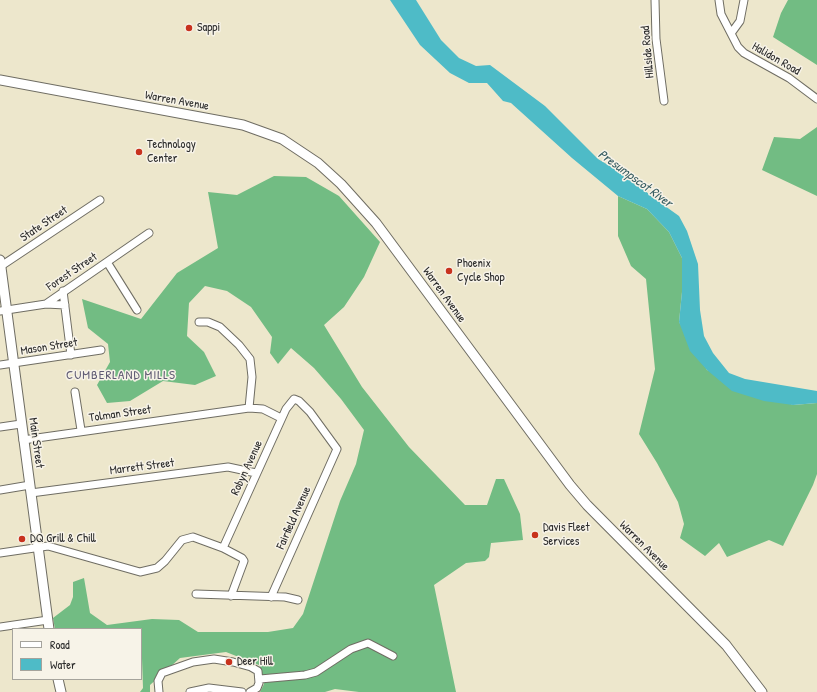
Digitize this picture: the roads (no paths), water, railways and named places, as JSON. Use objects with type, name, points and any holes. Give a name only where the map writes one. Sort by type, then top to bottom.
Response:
[{"type":"main road","name":"Warren Avenue","points":[[1,81],[243,125],[282,139],[318,163],[341,184],[376,223],[574,491],[726,645],[762,692]]},
{"type":"main road","name":"Main Street","points":[[0,263],[3,310],[14,363],[23,440],[31,489],[37,547],[49,625]]},
{"type":"main road","points":[[58,680],[61,692]]},
{"type":"street","name":"Hillside Road","points":[[654,0],[657,44],[664,101]]},
{"type":"street","name":"Halidon Road","points":[[719,0],[721,14],[732,32],[733,40],[744,53],[789,78],[817,99]]},
{"type":"street","points":[[732,32],[740,21],[744,0]]},
{"type":"street","name":"State Street","points":[[0,263],[100,200]]},
{"type":"street","name":"Forest Street","points":[[3,310],[46,304],[149,233]]},
{"type":"street","points":[[108,262],[137,310]]},
{"type":"street","points":[[63,291],[71,354]]},
{"type":"street","points":[[46,304],[65,305]]},
{"type":"street","points":[[200,322],[208,322],[220,327],[239,345],[250,359],[252,377],[249,408]]},
{"type":"street","name":"Mason Street","points":[[0,365],[101,350]]},
{"type":"street","points":[[76,392],[81,430]]},
{"type":"street","name":"Robyn Avenue","points":[[223,548],[289,403],[294,399],[305,405],[337,449]]},
{"type":"street","name":"Tolman Street","points":[[23,440],[81,430],[249,408],[263,409],[281,418]]},
{"type":"street","points":[[0,427],[21,424]]},
{"type":"street","name":"Fairfield Avenue","points":[[271,597],[337,449]]},
{"type":"street","name":"Marrett Street","points":[[0,490],[31,489],[228,467],[256,473]]},
{"type":"street","points":[[0,552],[48,546],[140,572],[152,570],[161,565],[182,540],[188,538],[198,539],[223,548],[239,556],[244,561],[231,596]]},
{"type":"street","points":[[196,594],[285,597],[298,600]]},
{"type":"street","points":[[0,627],[49,625]]},
{"type":"street","points":[[260,679],[305,675],[316,672],[351,649],[368,643],[393,656]]},
{"type":"street","points":[[159,692],[158,681],[162,673],[172,668],[204,660],[224,660],[251,666],[258,671],[260,679],[257,688],[250,692]]},
{"type":"street","points":[[190,692],[209,688],[242,692]]},
{"type":"water","points":[[390,0],[416,0],[441,40],[459,58],[476,66],[490,65],[545,106],[598,159],[633,180],[651,196],[679,216],[687,231],[698,264],[700,310],[704,336],[713,353],[729,373],[745,379],[817,391],[817,403],[793,405],[764,401],[732,391],[707,370],[690,351],[679,322],[682,292],[682,258],[669,232],[647,209],[618,196],[572,158],[511,103],[503,101],[487,83],[469,83],[450,73],[420,45]]},
{"type":"place","name":"Sappi","points":[[189,28]]},
{"type":"place","name":"Technology Center","points":[[139,152]]},
{"type":"place","name":"Phoenix Cycle Shop","points":[[449,271]]},
{"type":"place","name":"Davis Fleet Services","points":[[535,535]]},
{"type":"place","name":"DQ Grill & Chill","points":[[22,539]]},
{"type":"place","name":"Deer Hill","points":[[229,662]]},
{"type":"district","name":"CUMBERLAND MILLS","points":[[121,376]]},
{"type":"water label","name":"Presumpscot River","points":[[635,179]]}]
